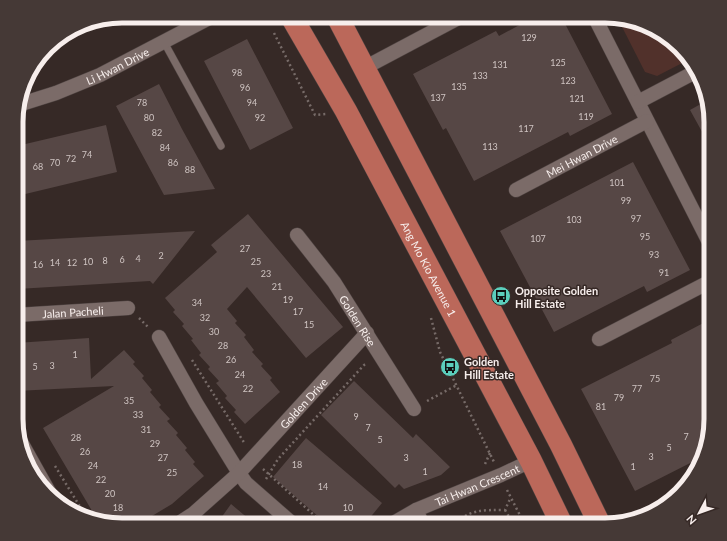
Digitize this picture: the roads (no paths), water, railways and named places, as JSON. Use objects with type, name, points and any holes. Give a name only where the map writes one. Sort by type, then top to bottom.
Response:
[{"type":"main road","name":"Ang Mo Kio Avenue 1","points":[[295,23],[346,111],[531,461],[559,518]]},
{"type":"main road","points":[[342,23],[561,445],[597,518]]},
{"type":"street","name":"Li Hwan Drive","points":[[25,103],[76,86],[200,23]]},
{"type":"street","points":[[364,68],[449,23]]},
{"type":"street","points":[[598,23],[704,232]]},
{"type":"street","points":[[638,102],[692,74]]},
{"type":"street","name":"Mei Hwan Drive","points":[[516,190],[647,121]]},
{"type":"street","name":"Golden Rise","points":[[297,235],[334,282],[367,333],[419,406]]},
{"type":"street","points":[[599,339],[704,285]]},
{"type":"street","name":"Jalan Pacheli","points":[[23,315],[128,308]]},
{"type":"street","name":"Golden Drive","points":[[187,518],[253,458],[367,333]]},
{"type":"street","points":[[159,337],[238,473],[255,491],[286,518]]},
{"type":"street","name":"Tai Hwan Crescent","points":[[416,510],[531,461]]},
{"type":"street","points":[[402,518],[416,510],[420,518]]},
{"type":"lane","points":[[164,42],[221,146]]},
{"type":"place","name":"Opposite Golden Hill Estate","points":[[501,296]]},
{"type":"place","name":"Golden Hill Estate","points":[[450,367]]}]
